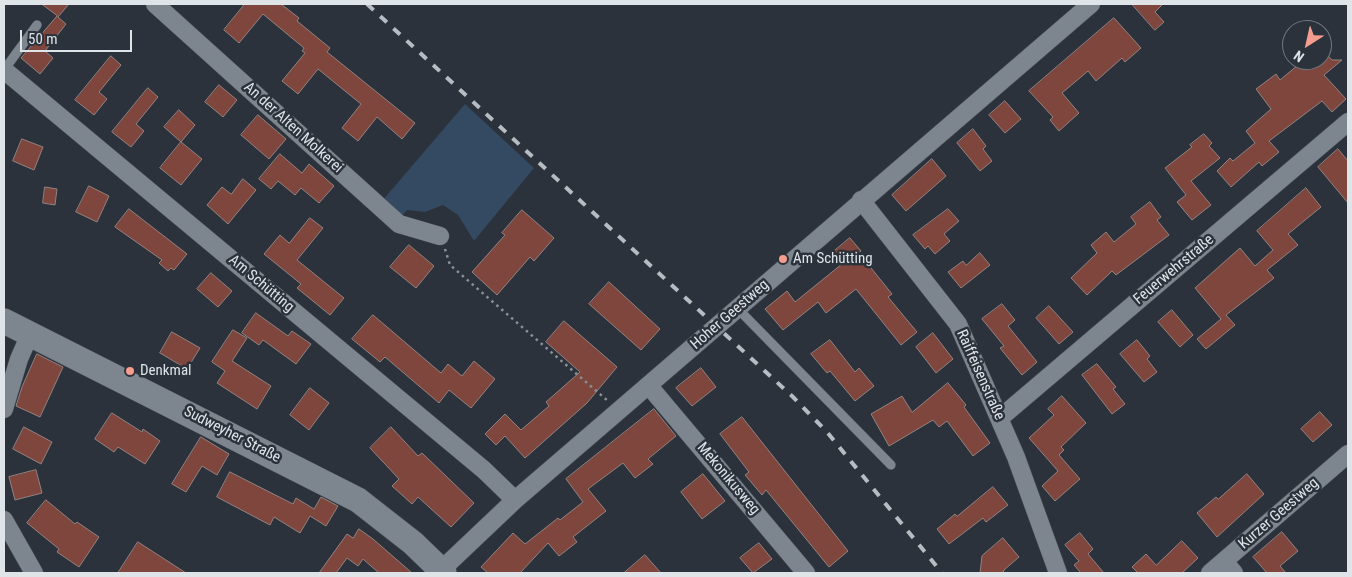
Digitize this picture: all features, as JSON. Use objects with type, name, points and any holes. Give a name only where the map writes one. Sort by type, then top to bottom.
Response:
[{"type":"street","name":"An der Alten Molkerei","points":[[155,4],[399,224],[440,236]]},
{"type":"street","name":"Hoher Geestweg","points":[[441,572],[515,500],[649,386],[861,200],[1091,4]]},
{"type":"street","name":"Am Schütting","points":[[4,70],[484,470],[515,500]]},
{"type":"street","name":"Feuerwehrstraße","points":[[1000,418],[1348,122]]},
{"type":"street","name":"Raiffeisenstraße","points":[[861,200],[958,324],[1000,418],[1058,573]]},
{"type":"street","name":"Sudweyher Straße","points":[[4,321],[358,500],[413,543],[441,572]]},
{"type":"street","points":[[4,410],[19,359],[30,334]]},
{"type":"street","name":"Mekonikusweg","points":[[649,386],[806,573]]},
{"type":"street","name":"Kurzer Geestweg","points":[[1210,573],[1229,567],[1348,454]]},
{"type":"street","points":[[4,520],[34,573]]},
{"type":"lane","points":[[4,70],[37,25]]},
{"type":"lane","points":[[738,308],[891,465]]},
{"type":"path","points":[[440,236],[450,265],[619,411]]},
{"type":"shaded area","points":[[465,104],[534,168],[474,241],[458,215],[443,205],[425,212],[407,210],[402,216],[382,201]]},
{"type":"building","points":[[42,4],[69,4],[58,17],[66,24],[45,51],[53,58],[40,74],[21,58],[57,16]]},
{"type":"building","points":[[245,4],[281,4],[299,18],[297,21],[330,48],[327,52],[415,123],[402,139],[377,117],[358,141],[342,128],[361,104],[318,69],[298,94],[282,81],[305,53],[302,51],[304,48],[263,14],[239,43],[224,30]]},
{"type":"building","points":[[1132,4],[1163,4],[1155,12],[1164,22],[1155,30]]},
{"type":"building","points":[[1114,18],[1141,48],[1125,62],[1122,58],[1096,81],[1088,71],[1062,93],[1079,113],[1059,131],[1050,120],[1053,117],[1029,91]]},
{"type":"building","points":[[111,56],[121,65],[99,92],[107,99],[94,115],[75,100]]},
{"type":"building","points":[[1332,60],[1342,60],[1332,68]]},
{"type":"building","points":[[1292,70],[1330,70],[1324,75],[1346,99],[1332,112],[1322,101],[1269,141],[1279,152],[1262,166],[1259,162],[1231,187],[1217,171],[1230,158],[1233,161],[1255,143],[1246,131],[1271,109],[1256,89],[1276,74],[1280,80]]},
{"type":"building","points":[[219,85],[237,100],[223,117],[205,102]]},
{"type":"building","points":[[148,88],[158,97],[136,124],[144,131],[131,147],[112,132]]},
{"type":"building","points":[[1005,101],[1021,119],[1005,133],[989,115]]},
{"type":"building","points":[[179,110],[195,125],[181,142],[164,127]]},
{"type":"building","points":[[258,115],[286,139],[269,159],[241,135]]},
{"type":"building","points":[[973,129],[986,146],[983,149],[992,161],[980,171],[957,143]]},
{"type":"building","points":[[1204,134],[1212,143],[1209,146],[1220,158],[1191,181],[1211,205],[1192,220],[1177,202],[1186,195],[1165,168],[1192,147],[1190,145]]},
{"type":"building","points":[[22,139],[43,147],[34,170],[13,161]]},
{"type":"building","points":[[181,142],[202,159],[181,185],[160,168]]},
{"type":"building","points":[[1338,149],[1348,161],[1348,203],[1318,167]]},
{"type":"building","points":[[280,154],[302,173],[309,164],[334,186],[319,203],[301,188],[295,195],[278,181],[271,189],[259,179]]},
{"type":"building","points":[[932,159],[946,176],[906,211],[892,195]]},
{"type":"building","points":[[243,179],[256,190],[228,224],[207,205],[222,187],[231,194]]},
{"type":"building","points":[[89,186],[109,196],[97,222],[76,212]]},
{"type":"building","points":[[45,187],[57,189],[55,205],[43,203]]},
{"type":"building","points":[[1306,188],[1321,207],[1288,234],[1298,245],[1267,270],[1274,278],[1226,315],[1235,325],[1206,349],[1197,339],[1221,319],[1195,288],[1240,248],[1255,266],[1273,250],[1257,231]]},
{"type":"building","points":[[1150,202],[1161,217],[1157,220],[1169,235],[1116,275],[1112,271],[1087,295],[1071,278],[1097,253],[1091,245],[1106,232],[1114,242],[1136,224],[1131,217]]},
{"type":"building","points":[[129,209],[187,254],[174,270],[171,268],[168,271],[159,263],[162,260],[115,227]]},
{"type":"building","points":[[948,209],[959,221],[944,234],[950,241],[935,254],[928,246],[925,249],[913,235]]},
{"type":"building","points":[[522,210],[554,238],[534,261],[530,257],[497,295],[472,272],[505,235],[502,233]]},
{"type":"building","points":[[310,218],[323,228],[297,260],[344,298],[330,315],[297,288],[301,284],[264,254],[280,235],[289,243]]},
{"type":"building","points":[[850,238],[861,251],[859,253],[892,294],[888,297],[917,332],[901,345],[856,289],[826,313],[818,302],[783,330],[765,309],[787,291],[795,302],[842,264],[832,253]]},
{"type":"building","points":[[409,245],[434,266],[416,288],[390,267]]},
{"type":"building","points":[[980,253],[990,265],[961,288],[948,272],[963,261],[966,265]]},
{"type":"building","points":[[211,273],[232,291],[218,307],[197,289]]},
{"type":"building","points":[[609,282],[660,329],[641,350],[589,304]]},
{"type":"building","points":[[1002,304],[1015,320],[1008,326],[1037,362],[1022,375],[1000,348],[1004,346],[982,319]]},
{"type":"building","points":[[1049,306],[1073,332],[1059,344],[1036,318]]},
{"type":"building","points":[[1172,310],[1193,335],[1180,347],[1158,322]]},
{"type":"building","points":[[256,313],[288,336],[292,331],[311,344],[296,364],[263,340],[259,345],[242,333]]},
{"type":"building","points":[[373,315],[441,373],[448,364],[462,376],[474,361],[495,379],[471,408],[449,390],[439,403],[385,357],[380,362],[352,339]]},
{"type":"building","points":[[564,321],[617,367],[587,403],[525,458],[505,436],[496,445],[485,434],[505,414],[521,430],[549,406],[546,402],[580,372],[546,342]]},
{"type":"building","points":[[233,330],[247,338],[232,361],[271,386],[257,409],[217,383],[225,371],[212,362]]},
{"type":"building","points":[[172,332],[200,348],[187,369],[160,353]]},
{"type":"building","points":[[933,333],[953,359],[936,373],[916,347]]},
{"type":"building","points":[[830,340],[855,372],[859,368],[874,386],[855,401],[830,371],[827,373],[811,354]]},
{"type":"building","points":[[1137,340],[1150,356],[1147,359],[1157,372],[1144,382],[1120,354]]},
{"type":"building","points":[[37,354],[63,367],[40,417],[16,406],[22,387]]},
{"type":"building","points":[[1097,364],[1116,387],[1113,389],[1125,404],[1112,414],[1082,375]]},
{"type":"building","points":[[701,368],[716,387],[692,406],[676,388]]},
{"type":"building","points":[[948,383],[966,405],[964,407],[990,443],[973,456],[947,421],[939,427],[933,420],[889,446],[871,414],[902,396],[912,412]]},
{"type":"building","points":[[310,388],[329,403],[309,430],[290,415]]},
{"type":"building","points":[[1062,396],[1086,423],[1061,447],[1064,450],[1059,455],[1080,479],[1055,501],[1042,486],[1058,471],[1029,438],[1054,415],[1048,409]]},
{"type":"building","points":[[654,409],[676,436],[648,459],[653,464],[635,478],[623,463],[588,489],[606,511],[573,537],[577,542],[559,556],[548,543],[520,573],[488,573],[481,567],[513,533],[525,544],[558,518],[560,520],[583,502],[566,479]]},
{"type":"building","points":[[1320,412],[1332,425],[1313,442],[1301,429]]},
{"type":"building","points":[[112,413],[142,432],[143,429],[160,441],[145,464],[118,447],[114,452],[95,439]]},
{"type":"building","points":[[742,417],[848,551],[829,567],[766,490],[762,495],[745,475],[749,472],[720,434]]},
{"type":"building","points":[[24,427],[52,442],[41,464],[13,449]]},
{"type":"building","points":[[391,427],[418,456],[422,453],[474,503],[451,527],[418,497],[412,504],[392,486],[399,479],[370,448]]},
{"type":"building","points":[[201,437],[229,454],[217,475],[202,466],[186,492],[172,484]]},
{"type":"building","points":[[36,470],[42,493],[15,500],[9,477]]},
{"type":"building","points":[[230,472],[293,504],[296,498],[314,509],[321,497],[338,506],[326,526],[310,516],[300,533],[274,517],[270,525],[217,497]]},
{"type":"building","points":[[703,474],[725,501],[702,519],[681,492]]},
{"type":"building","points":[[1247,474],[1264,494],[1217,537],[1197,513],[1216,497],[1218,499]]},
{"type":"building","points":[[993,487],[1008,505],[986,522],[983,518],[949,544],[937,529],[955,514],[957,516]]},
{"type":"building","points":[[46,500],[75,524],[77,522],[99,537],[79,567],[57,552],[59,549],[27,523]]},
{"type":"building","points":[[359,529],[412,573],[379,573],[363,559],[358,566],[347,558],[336,573],[319,573],[347,534],[353,538]]},
{"type":"building","points":[[1282,532],[1298,551],[1280,566],[1286,573],[1267,573],[1253,557]]},
{"type":"building","points":[[1080,533],[1093,549],[1088,554],[1104,573],[1081,573],[1074,565],[1079,561],[1065,545]]},
{"type":"building","points":[[1003,538],[1019,557],[1003,573],[980,573],[982,556]]},
{"type":"building","points":[[1182,541],[1198,558],[1182,573],[1138,573],[1132,567],[1146,554],[1156,565]]},
{"type":"building","points":[[138,542],[186,573],[118,573]]},
{"type":"building","points":[[759,543],[772,559],[753,573],[740,558]]},
{"type":"building","points":[[645,555],[661,573],[624,573]]},
{"type":"railway","points":[[367,4],[793,397],[827,432],[942,573]]},
{"type":"place","name":"Am Schütting","points":[[783,259]]},
{"type":"place","name":"Denkmal","points":[[130,371]]}]
